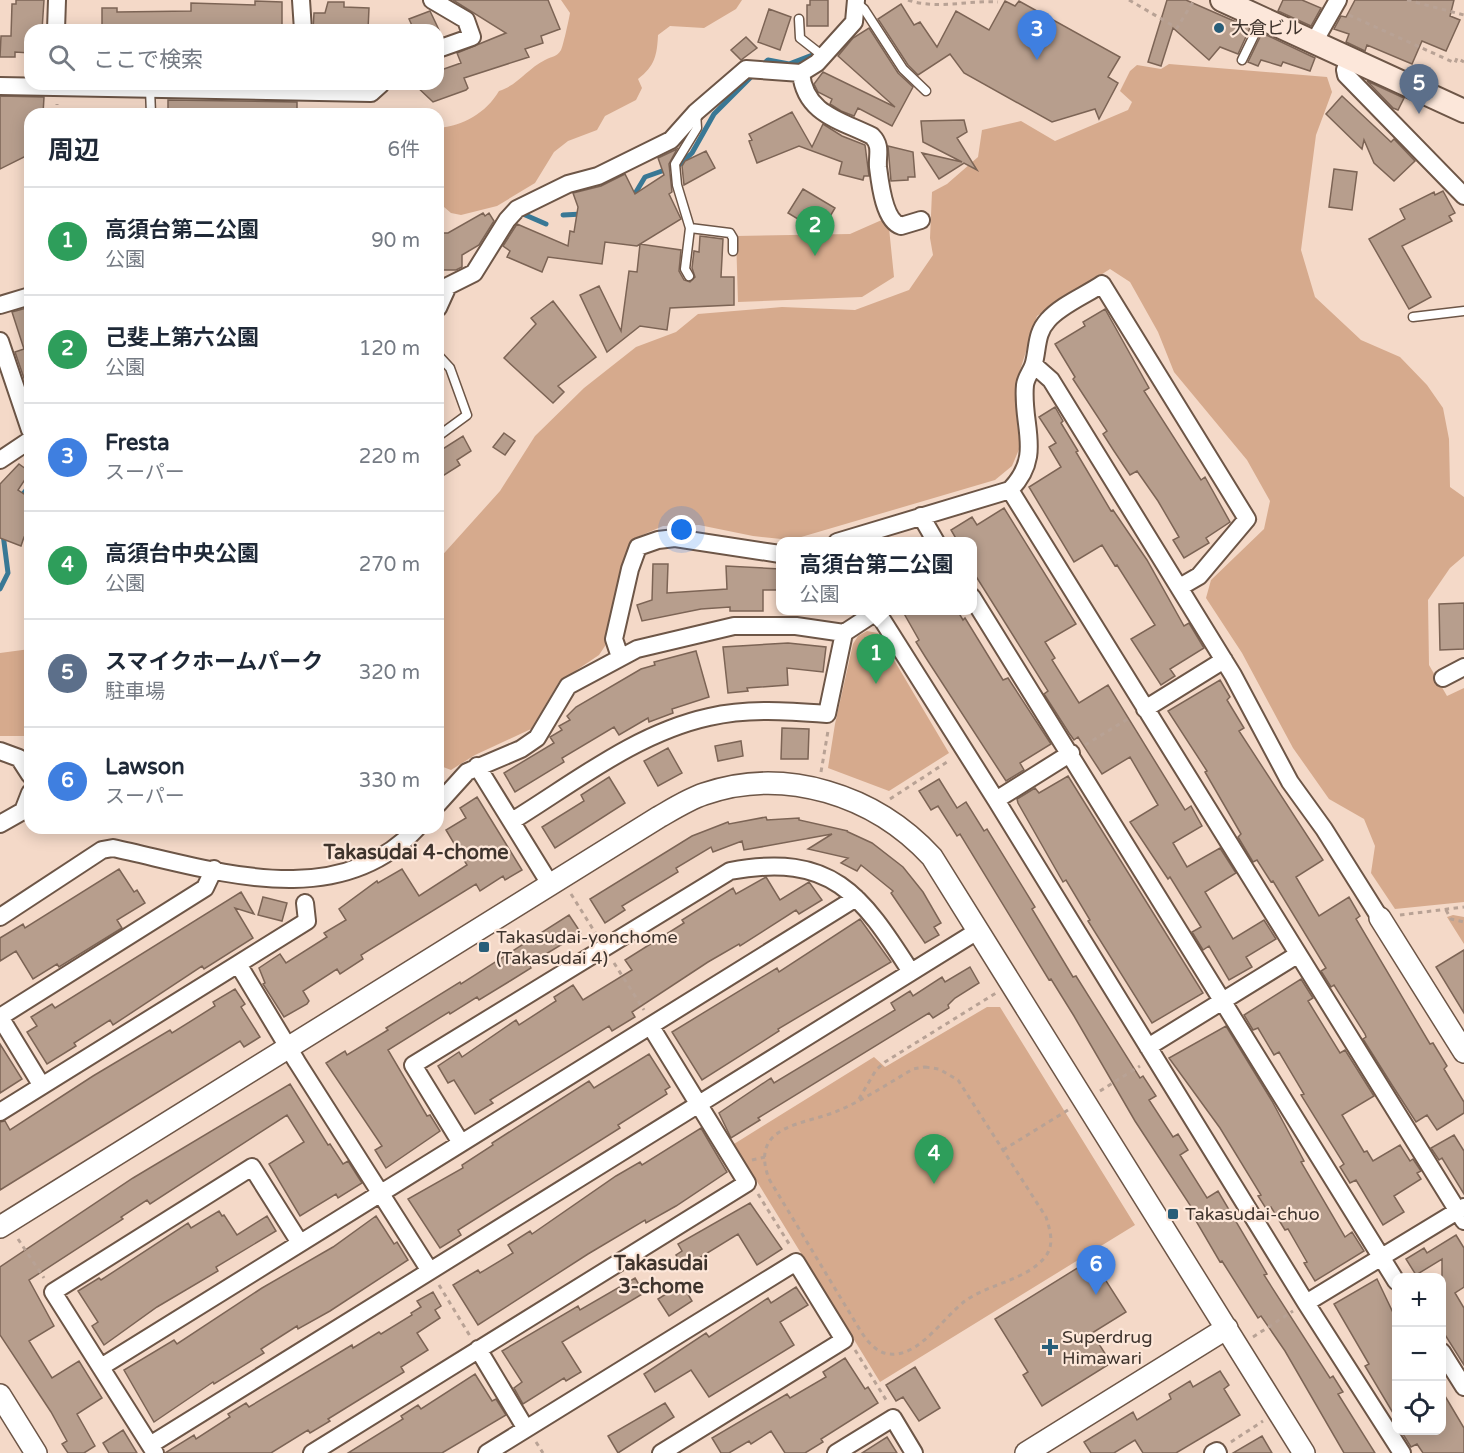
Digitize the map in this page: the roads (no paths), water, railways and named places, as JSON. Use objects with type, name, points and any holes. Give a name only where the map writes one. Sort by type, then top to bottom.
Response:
[{"type":"main road","points":[[1222,0],[1464,111]]},
{"type":"street","points":[[56,24],[57,0]]},
{"type":"street","points":[[301,0],[303,24]]},
{"type":"street","points":[[432,0],[466,20],[472,37],[444,47]]},
{"type":"street","points":[[801,73],[818,53],[854,22],[856,1]]},
{"type":"street","points":[[1314,42],[1336,4]]},
{"type":"street","points":[[1349,59],[1345,70],[1346,75],[1464,196]]},
{"type":"street","points":[[444,295],[448,286],[474,273],[507,220],[517,209],[568,184],[598,176],[671,140],[696,112],[746,69],[801,73]]},
{"type":"street","points":[[801,73],[805,94],[814,106],[875,139],[885,201],[893,222],[901,226],[921,220]]},
{"type":"street","points":[[0,86],[24,86]]},
{"type":"street","points":[[329,90],[371,93],[374,90]]},
{"type":"street","points":[[853,537],[1010,490],[1022,477],[1028,460],[1031,444],[1025,406],[1025,381],[1034,365],[1041,330],[1050,318],[1102,284],[1247,519],[1199,576],[1180,586]]},
{"type":"street","points":[[0,305],[24,298]]},
{"type":"street","points":[[0,341],[24,412]]},
{"type":"street","points":[[1034,365],[1051,380],[1180,586],[1224,660],[1290,782],[1387,917],[1464,1052]]},
{"type":"street","points":[[0,460],[24,444]]},
{"type":"street","points":[[1010,490],[1297,955],[1462,1213],[1306,1304]]},
{"type":"street","points":[[921,516],[933,537]]},
{"type":"street","points":[[620,657],[614,639],[630,568],[638,548],[658,540],[675,538],[776,553]]},
{"type":"street","points":[[977,605],[1071,753],[1392,1274]]},
{"type":"street","points":[[444,797],[467,772],[529,744],[544,730],[561,694],[568,686],[637,649],[734,626],[796,626],[844,633],[870,615]]},
{"type":"street","points":[[879,615],[965,750],[1306,1304],[1402,1453]]},
{"type":"street","points":[[512,821],[641,741],[675,727],[709,717],[740,712],[785,711],[828,714],[844,633]]},
{"type":"street","points":[[1145,709],[1224,660]]},
{"type":"street","points":[[1443,678],[1464,667]]},
{"type":"street","points":[[0,751],[19,758],[24,766]]},
{"type":"street","points":[[996,800],[1071,753]]},
{"type":"street","points":[[477,766],[550,884]]},
{"type":"street","points":[[8,1232],[288,1047],[659,817],[703,794],[732,786],[783,784],[839,795],[861,803],[899,825],[932,857],[1304,1453]]},
{"type":"street","points":[[0,824],[22,811],[24,806]]},
{"type":"street","points":[[0,917],[102,850],[113,848],[265,879],[293,881],[320,879],[368,863],[392,849],[410,834]]},
{"type":"street","points":[[461,1143],[413,1065],[730,871],[773,866],[812,871],[856,897],[878,920],[911,972]]},
{"type":"street","points":[[42,1086],[0,1017],[205,888],[214,869]]},
{"type":"street","points":[[101,1367],[651,1028],[856,897]]},
{"type":"street","points":[[0,1112],[307,921],[305,903]]},
{"type":"street","points":[[300,1243],[252,1167],[53,1292],[152,1449],[430,1271],[979,930]]},
{"type":"street","points":[[1151,1052],[1224,1001],[1297,955]]},
{"type":"street","points":[[238,964],[430,1271]]},
{"type":"street","points":[[312,1453],[747,1183],[651,1028]]},
{"type":"street","points":[[487,1453],[795,1262],[844,1340],[661,1453]]},
{"type":"street","points":[[1026,1453],[1227,1328]]},
{"type":"street","points":[[478,1349],[526,1429]]},
{"type":"street","points":[[1446,1358],[1464,1387]]},
{"type":"street","points":[[0,1395],[36,1453]]},
{"type":"street","points":[[836,1453],[892,1418],[914,1453]]},
{"type":"lane","points":[[856,1],[864,9],[903,69],[926,91]]},
{"type":"lane","points":[[1242,60],[1262,18]]},
{"type":"lane","points":[[799,19],[799,35],[818,53]]},
{"type":"lane","points":[[150,90],[151,108]]},
{"type":"lane","points":[[689,276],[685,269],[690,228],[677,185],[675,167],[697,128],[696,112]]},
{"type":"lane","points":[[690,228],[730,234],[733,238],[733,250]]},
{"type":"lane","points":[[1413,317],[1464,311]]},
{"type":"lane","points":[[444,362],[450,368],[467,415],[444,432]]},
{"type":"waterway","points":[[761,66],[768,60],[789,64],[815,54]]},
{"type":"waterway","points":[[633,197],[645,177],[679,165],[692,153],[714,114],[751,77]]},
{"type":"waterway","points":[[523,214],[546,224]]},
{"type":"waterway","points":[[563,215],[583,214]]},
{"type":"waterway","points":[[20,498],[24,493]]},
{"type":"waterway","points":[[0,589],[8,573],[3,534]]},
{"type":"place","name":"大倉ビル","points":[[1219,28]]},
{"type":"place","name":"Fresta","points":[[1037,60]]},
{"type":"place","name":"スマイクホームパーク","points":[[1419,114]]},
{"type":"place","name":"己斐上第六公園","points":[[815,256]]},
{"type":"place","name":"高須台第二公園","points":[[876,684]]},
{"type":"place","name":"Takasudai-yonchome (Takasudai 4)","points":[[484,947]]},
{"type":"place","name":"高須台中央公園","points":[[934,1184]]},
{"type":"place","name":"Takasudai-chuo","points":[[1173,1214]]},
{"type":"place","name":"Lawson","points":[[1096,1295]]},
{"type":"place","name":"Superdrug Himawari","points":[[1050,1347]]},
{"type":"district","name":"Takasudai 4-chome","points":[[416,852]]},
{"type":"district","name":"Takasudai 3-chome","points":[[661,1274]]}]
